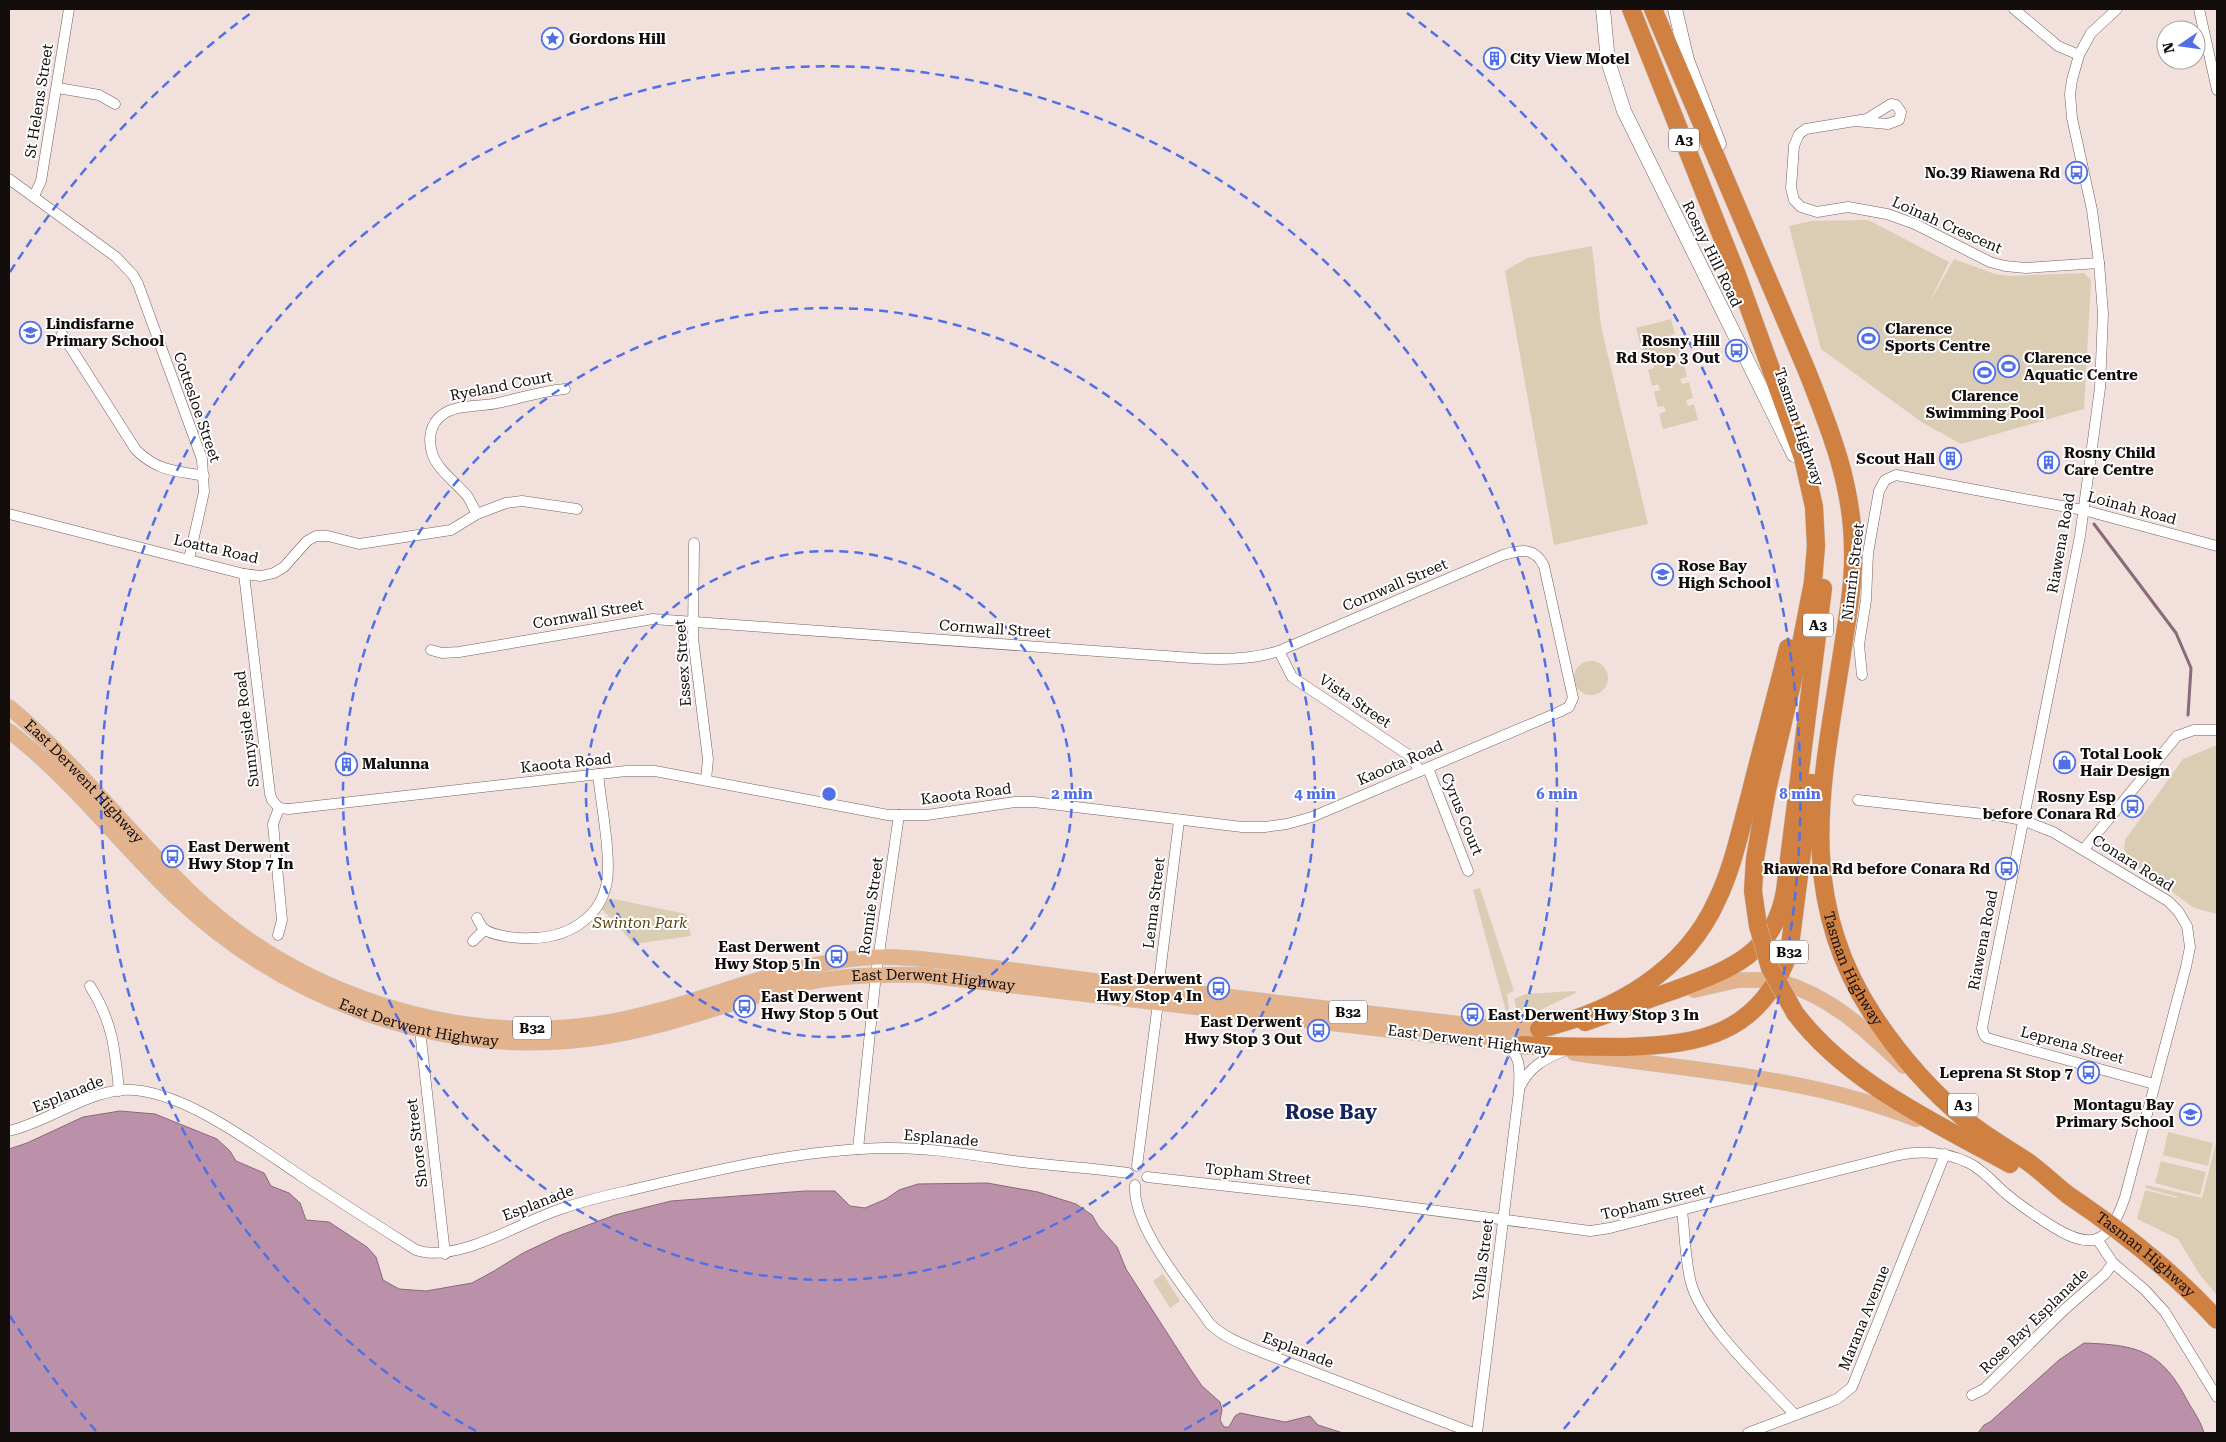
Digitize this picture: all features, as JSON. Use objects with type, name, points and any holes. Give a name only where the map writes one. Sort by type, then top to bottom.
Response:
[{"type":"highway","name":"Tasman Highway","points":[[1631,9],[1736,272],[1803,458],[1814,507],[1816,566],[1811,596],[1758,838],[1754,891],[1758,926],[1770,968],[1795,1013],[1822,1046],[1857,1075],[1957,1135],[2068,1195]]},
{"type":"highway","name":"Tasman Highway","points":[[1653,9],[1828,424],[1846,481],[1854,551],[1852,582],[1826,749],[1819,814],[1821,872],[1828,906],[1844,960],[1870,1010],[1908,1060],[1957,1113],[1990,1138],[2030,1164],[2068,1195],[2156,1259],[2181,1281],[2217,1320]]},
{"type":"highway","name":"Tasman Highway","points":[[1585,1022],[1726,970],[1742,962],[1760,945],[1779,916],[1783,902],[1823,594],[1827,540],[1825,511],[1820,480],[1805,434],[1770,347],[1736,272]]},
{"type":"highway","points":[[1539,1029],[1564,1023],[1598,1011],[1631,994],[1649,982],[1683,951],[1714,908],[1732,862],[1770,722],[1798,615],[1816,526]]},
{"type":"highway","name":"Tasman Highway","points":[[1841,659],[1843,669],[1828,794],[1830,850],[1835,889],[1847,936],[1858,966],[1875,1000],[1900,1038],[1937,1080],[2068,1195]]},
{"type":"highway","name":"B32","points":[[1522,1045],[1645,1046],[1689,1042],[1710,1037],[1732,1027],[1762,1003],[1784,967],[1789,953],[1813,770],[1834,670],[1841,659]]},
{"type":"main road","name":"Rosny Hill Road","points":[[1603,9],[1608,61],[1624,111],[1781,427],[1814,507]]},
{"type":"main road","name":"Tasman Highway","points":[[1675,10],[1687,60],[1736,191],[1737,207]]},
{"type":"main road","name":"East Derwent Highway","points":[[9,707],[58,751],[190,891],[231,926],[302,972],[352,994],[398,1010],[446,1020],[494,1026],[536,1028],[590,1025],[624,1020],[666,1010],[772,975],[838,960],[879,957],[917,958],[1158,996],[1522,1045],[1806,1086],[1876,1104],[1957,1135]]},
{"type":"main road","name":"East Derwent Highway","points":[[9,731],[53,768],[177,898],[232,944],[293,982],[326,998],[385,1020],[420,1030],[518,1042],[566,1041],[594,1038],[633,1032],[672,1022],[798,985],[846,976],[876,974],[923,975],[1476,1026],[1539,1029],[1585,1022],[1635,1010],[1725,982],[1750,979],[1775,981],[1811,992],[1840,1010],[1957,1113]]},
{"type":"street","name":"St Helens Street","points":[[34,196],[41,181],[58,88],[69,9]]},
{"type":"street","points":[[2014,9],[2058,46],[2079,55]]},
{"type":"street","name":"Riawena Road","points":[[1983,1034],[1982,1019],[2080,536],[2100,388],[2103,313],[2099,264],[2093,217],[2071,106],[2072,80],[2079,55],[2091,33],[2117,9]]},
{"type":"street","points":[[2199,9],[2217,90]]},
{"type":"street","points":[[58,88],[99,95],[115,104]]},
{"type":"street","name":"Loinah Crescent","points":[[1855,121],[1806,129],[1796,138],[1791,188],[1794,200],[1806,210],[1817,212],[1848,207],[1887,214],[1915,224],[1990,262],[2005,266],[2026,268],[2099,264]]},
{"type":"street","name":"Cottesloe Street","points":[[9,179],[116,257],[133,276],[202,460],[204,492],[188,559]]},
{"type":"street","points":[[62,334],[136,450],[146,460],[158,467],[204,476]]},
{"type":"street","name":"Ryeland Court","points":[[477,514],[469,498],[439,466],[432,454],[430,432],[436,421],[444,413],[458,409],[498,403],[540,392],[565,389]]},
{"type":"street","name":"Loinah Road","points":[[1890,476],[1926,480],[1996,495],[2083,510],[2217,546]]},
{"type":"street","name":"Nimrin Street","points":[[1862,675],[1859,645],[1866,600],[1868,552],[1879,491],[1881,485],[1890,476]]},
{"type":"street","name":"Loatta Road","points":[[9,514],[244,574],[261,576],[284,567],[307,541],[316,536],[328,536],[359,544],[451,530],[477,514],[506,503],[522,501],[577,509]]},
{"type":"street","name":"Essex Street","points":[[694,543],[695,659],[708,759],[706,780]]},
{"type":"street","name":"Cornwall Street","points":[[431,650],[442,653],[459,652],[640,620],[694,621],[1219,660],[1261,657],[1503,555],[1518,551],[1529,551],[1538,555]]},
{"type":"street","name":"Kaoota Road","points":[[279,808],[289,809],[598,774],[655,771],[899,815],[927,815],[1015,802],[1034,802],[1179,821],[1242,827],[1265,827],[1287,824],[1312,817],[1548,717],[1571,704],[1573,694],[1546,574],[1538,555]]},
{"type":"street","name":"Sunnyside Road","points":[[244,574],[270,794],[272,800],[279,808]]},
{"type":"street","name":"Vista Street","points":[[1279,651],[1292,676],[1410,756],[1424,769]]},
{"type":"street","points":[[2084,849],[2177,736],[2194,730],[2217,730]]},
{"type":"street","name":"Cyrus Court","points":[[1424,769],[1468,871]]},
{"type":"street","points":[[476,918],[484,930],[520,938],[548,937],[580,925],[595,910],[605,890],[608,868],[598,774]]},
{"type":"street","name":"Conara Road","points":[[1858,800],[2022,820],[2053,832],[2084,849],[2168,901],[2178,911],[2187,926],[2190,947],[2186,967],[2121,1208],[2113,1226],[2097,1239]]},
{"type":"street","points":[[278,935],[282,920],[274,824],[279,808]]},
{"type":"street","name":"Ronnie Street","points":[[858,1149],[876,974],[899,815]]},
{"type":"street","name":"Lenna Street","points":[[1137,1166],[1179,821]]},
{"type":"street","points":[[473,941],[484,930]]},
{"type":"street","points":[[90,986],[112,1030],[119,1091]]},
{"type":"street","name":"Shore Street","points":[[420,1030],[445,1254]]},
{"type":"street","name":"Leprena Street","points":[[1983,1034],[1992,1040],[2154,1084]]},
{"type":"street","name":"Yolla Street","points":[[1477,1433],[1519,1091],[1517,1055],[1510,1048],[1496,1042]]},
{"type":"street","name":"Yolla Street","points":[[1519,1091],[1533,1068],[1546,1059],[1564,1052]]},
{"type":"street","name":"Esplanade","points":[[9,1132],[99,1095],[119,1091],[151,1093],[189,1107],[253,1144],[416,1250],[430,1254],[445,1254],[471,1246],[558,1210],[591,1199],[718,1169],[762,1161],[858,1149],[885,1148],[955,1153],[1128,1173]]},
{"type":"street","name":"Topham Street","points":[[1146,1177],[1362,1201],[1575,1230],[1595,1231],[1682,1211],[1899,1155],[1922,1152],[1945,1154],[1978,1168],[2011,1198],[2063,1233],[2079,1240],[2097,1239]]},
{"type":"street","name":"Marana Avenue","points":[[1748,1433],[1837,1399],[1852,1387],[1945,1154]]},
{"type":"street","points":[[1137,1166],[1145,1170],[1146,1177],[1143,1182],[1135,1185],[1128,1179],[1128,1173],[1130,1168],[1137,1166]]},
{"type":"street","name":"Esplanade","points":[[1135,1185],[1134,1194],[1138,1212],[1154,1245],[1210,1324],[1218,1332],[1261,1352],[1473,1433]]},
{"type":"street","points":[[1682,1211],[1689,1272],[1699,1302],[1721,1334],[1794,1415]]},
{"type":"street","points":[[2097,1239],[2112,1263],[2145,1290],[2165,1312],[2217,1397]]},
{"type":"street","name":"Rose Bay Esplanade","points":[[1972,1396],[1984,1389],[2065,1309],[2105,1274],[2112,1263]]},
{"type":"green space","points":[[1868,220],[1949,262],[1928,305],[1954,259],[1995,274],[2010,276],[2084,273],[2091,280],[2084,409],[1961,444],[1923,423],[1821,349],[1789,226],[1811,221]]},
{"type":"green space","points":[[1592,246],[1601,326],[1648,524],[1554,545],[1505,271],[1527,258]]},
{"type":"green space","points":[[1671,319],[1675,334],[1669,336],[1671,341],[1677,340],[1681,355],[1675,357],[1676,363],[1683,361],[1687,377],[1680,379],[1682,384],[1689,382],[1693,398],[1686,400],[1688,406],[1694,404],[1698,420],[1663,429],[1659,414],[1666,411],[1664,406],[1658,407],[1654,392],[1660,390],[1658,384],[1652,386],[1648,370],[1654,368],[1653,363],[1646,364],[1642,349],[1648,347],[1647,342],[1640,343],[1636,328]]},
{"type":"green space","points":[[1591,661],[1603,666],[1608,678],[1603,690],[1591,695],[1579,690],[1574,678],[1579,666]]},
{"type":"green space","points":[[2217,745],[2217,914],[2194,908],[2129,860],[2124,848],[2125,840],[2183,759]]},
{"type":"green space","points":[[1480,888],[1514,991],[1507,994],[1509,1008],[1507,1015],[1473,890]]},
{"type":"green space","name":"Swinton Park","points":[[609,898],[686,914],[691,936],[634,944],[602,909]]},
{"type":"green space","points":[[1575,991],[1576,993],[1538,1011],[1515,1016],[1516,1007],[1514,999],[1526,994]]},
{"type":"green space","points":[[2168,1132],[2213,1143],[2208,1166],[2163,1155]]},
{"type":"green space","points":[[2217,1139],[2217,1295],[2200,1275],[2178,1239],[2137,1219],[2145,1190],[2178,1197],[2145,1188],[2146,1185],[2202,1198]]},
{"type":"green space","points":[[2161,1161],[2206,1172],[2200,1195],[2155,1183]]},
{"type":"green space","points":[[1163,1274],[1180,1301],[1170,1308],[1153,1281]]},
{"type":"shaded area","points":[[120,1111],[155,1114],[217,1139],[230,1151],[236,1161],[264,1173],[271,1186],[289,1193],[300,1203],[306,1220],[329,1222],[367,1247],[376,1257],[383,1280],[399,1289],[426,1291],[472,1283],[523,1253],[561,1235],[615,1215],[671,1201],[805,1191],[835,1191],[850,1206],[865,1208],[886,1199],[899,1190],[918,1184],[987,1183],[1038,1192],[1076,1204],[1092,1215],[1099,1227],[1117,1247],[1126,1269],[1191,1370],[1202,1386],[1220,1402],[1222,1410],[1220,1420],[1224,1427],[1229,1427],[1235,1416],[1240,1413],[1285,1422],[1310,1416],[1318,1425],[1343,1433],[9,1433],[9,1149],[27,1143],[83,1117]]},
{"type":"shaded area","points":[[2084,1343],[2134,1349],[2158,1361],[2178,1385],[2204,1433],[1978,1433],[1984,1425],[1990,1422],[2059,1360]]},
{"type":"waterway","points":[[2094,524],[2176,633],[2191,668],[2188,715]]},
{"type":"place","name":"Gordons Hill","points":[[553,39]]},
{"type":"place","name":"City View Motel","points":[[1494,59]]},
{"type":"place","name":"No.39 Riawena Rd","points":[[2076,173]]},
{"type":"place","name":"Lindisfarne Primary School","points":[[30,333]]},
{"type":"place","name":"Clarence Sports Centre","points":[[1869,338]]},
{"type":"place","name":"Rosny Hill Rd Stop 3 Out","points":[[1736,350]]},
{"type":"place","name":"Clarence Aquatic Centre","points":[[2008,367]]},
{"type":"place","name":"Clarence Swimming Pool","points":[[1985,373]]},
{"type":"place","name":"Scout Hall","points":[[1951,459]]},
{"type":"place","name":"Rosny Child Care Centre","points":[[2048,462]]},
{"type":"place","name":"Rose Bay High School","points":[[1662,575]]},
{"type":"place","name":"Total Look Hair Design","points":[[2064,763]]},
{"type":"place","name":"Malunna","points":[[346,764]]},
{"type":"place","name":"Rosny Esp before Conara Rd","points":[[2132,806]]},
{"type":"place","name":"East Derwent Hwy Stop 7 In","points":[[172,856]]},
{"type":"place","name":"Riawena Rd before Conara Rd","points":[[2006,869]]},
{"type":"place","name":"East Derwent Hwy Stop 5 In","points":[[836,956]]},
{"type":"place","name":"East Derwent Hwy Stop 4 In","points":[[1218,988]]},
{"type":"place","name":"East Derwent Hwy Stop 5 Out","points":[[745,1006]]},
{"type":"place","name":"East Derwent Hwy Stop 3 In","points":[[1472,1015]]},
{"type":"place","name":"East Derwent Hwy Stop 3 Out","points":[[1318,1031]]},
{"type":"place","name":"Leprena St Stop 7","points":[[2089,1073]]},
{"type":"place","name":"Montagu Bay Primary School","points":[[2190,1114]]},
{"type":"district","name":"Rose Bay","points":[[1331,1112]]}]
